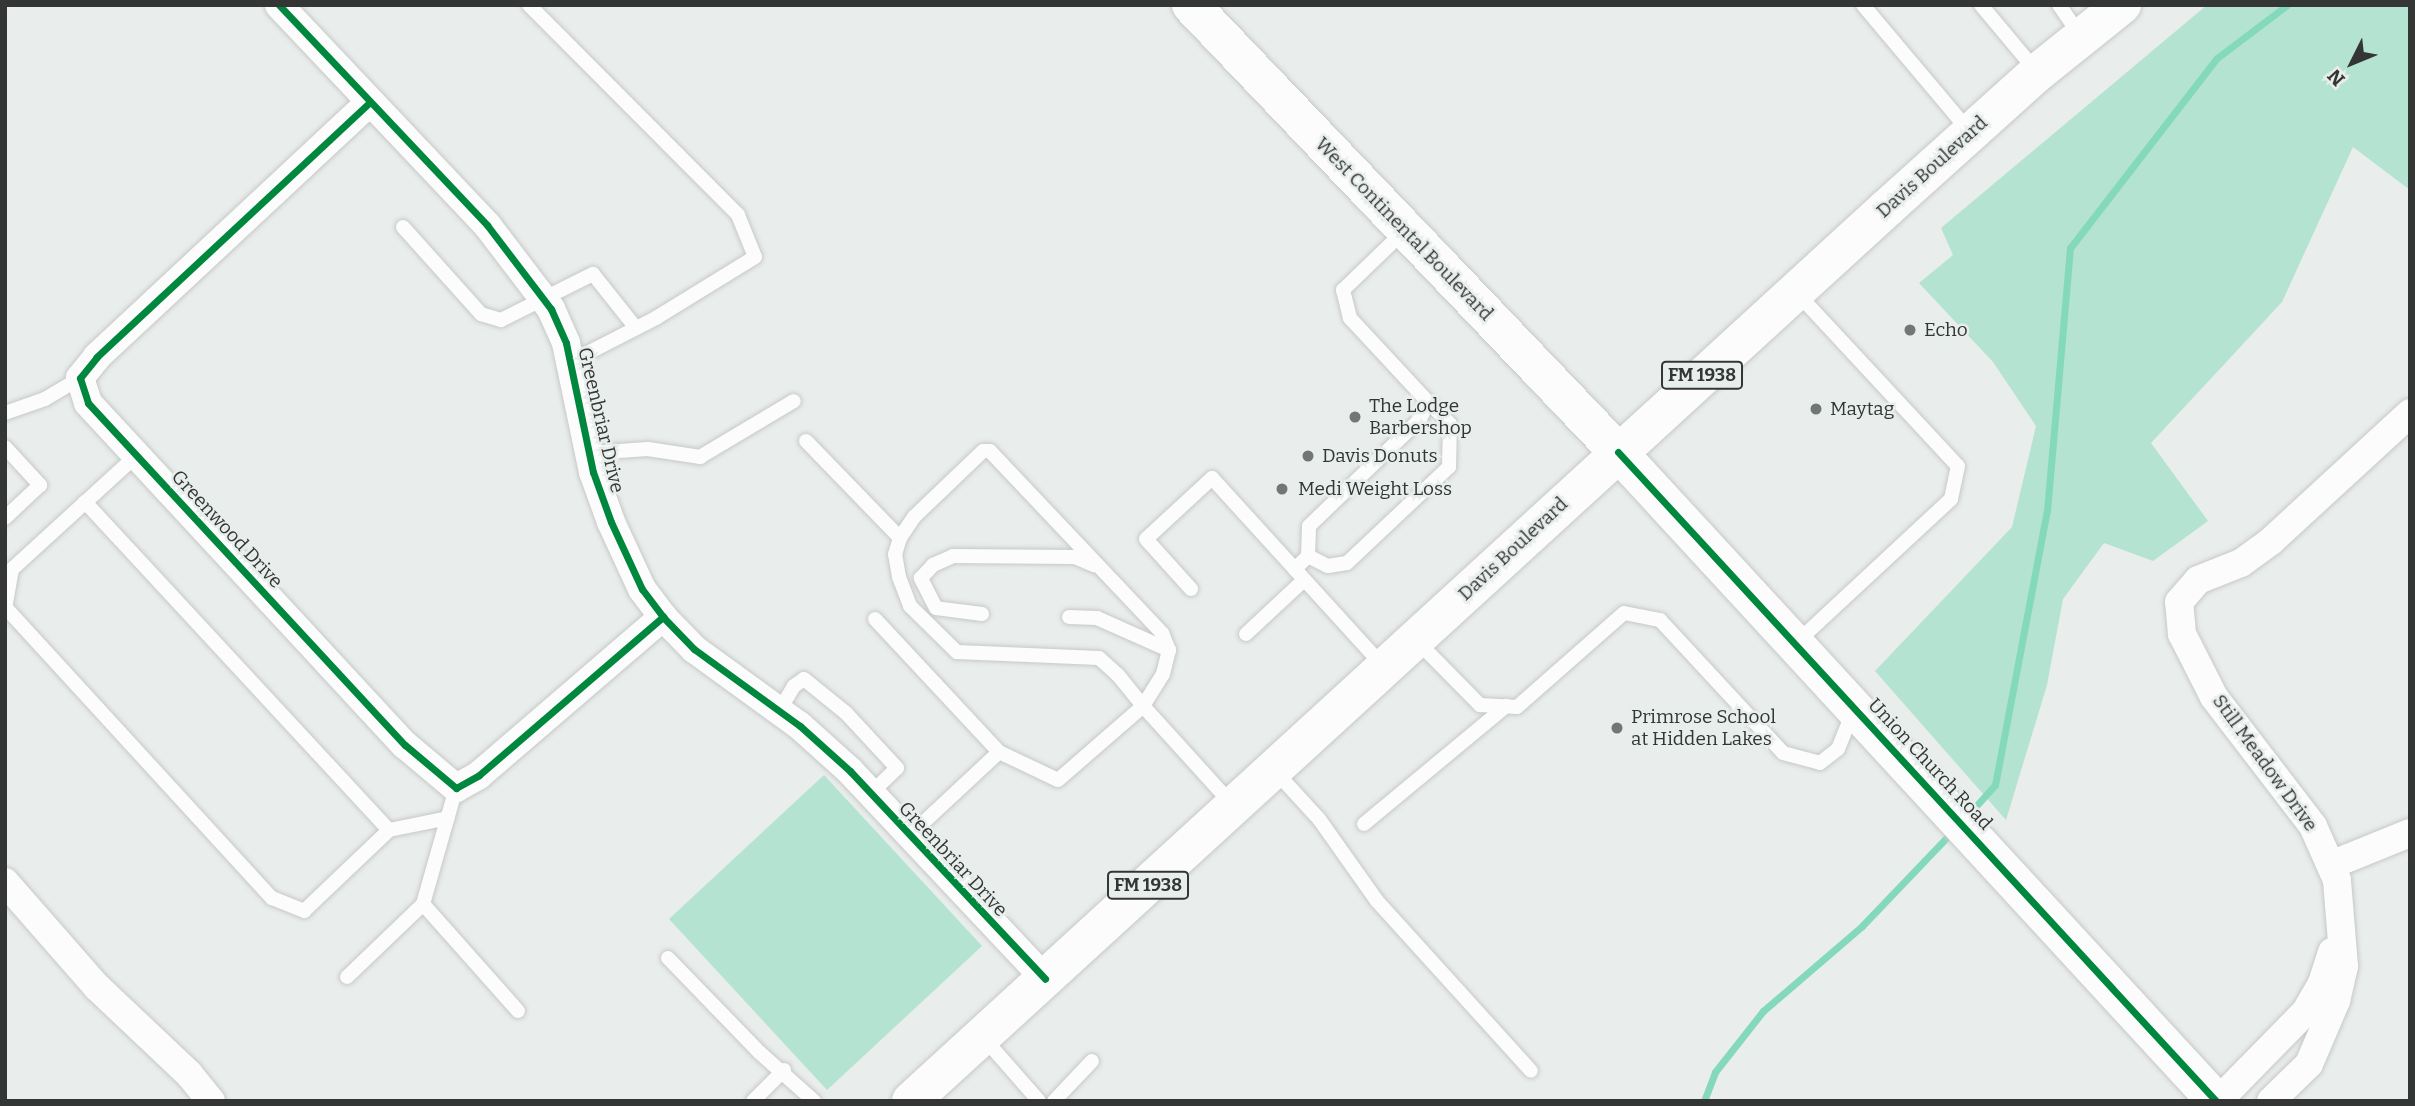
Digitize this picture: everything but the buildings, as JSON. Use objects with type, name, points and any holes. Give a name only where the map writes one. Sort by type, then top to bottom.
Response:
[{"type":"main road","name":"West Continental Boulevard","points":[[1191,5],[1618,452]]},
{"type":"main road","name":"Davis Boulevard","points":[[911,1101],[1618,452],[2038,73],[2122,5]]},
{"type":"main road","name":"Union Church Road","points":[[1618,452],[2217,1101]]},
{"type":"street","name":"Greenbriar Drive","points":[[279,5],[487,225],[551,309],[570,362],[589,453],[611,522],[642,589],[663,617],[694,649],[779,711],[871,793],[1045,979]]},
{"type":"street","points":[[80,378],[114,340],[370,102]]},
{"type":"street","name":"Greenwood Drive","points":[[80,378],[88,403],[405,744],[456,788]]},
{"type":"street","name":"Still Meadow Drive","points":[[2271,1101],[2309,1064],[2336,1001],[2344,966],[2339,893],[2331,865],[2313,826],[2214,697],[2182,634],[2179,602],[2198,580],[2233,567],[2263,547],[2410,413]]},
{"type":"street","points":[[456,788],[479,775],[663,617]]},
{"type":"street","points":[[2331,865],[2410,833]]},
{"type":"street","points":[[5,882],[97,987],[189,1074],[211,1101]]},
{"type":"street","name":"Still Meadow Drive","points":[[2217,1101],[2314,997],[2332,952],[2339,893]]},
{"type":"lane","points":[[529,5],[738,215],[755,257],[636,328],[570,362]]},
{"type":"lane","points":[[1863,5],[1971,133]]},
{"type":"lane","points":[[1981,5],[2038,73]]},
{"type":"lane","points":[[2059,5],[2081,37]]},
{"type":"lane","points":[[403,227],[481,314],[501,320],[528,309],[541,296],[593,274],[636,328]]},
{"type":"lane","points":[[1308,556],[1328,566],[1347,564],[1449,467],[1450,424],[1350,318],[1343,289],[1404,231]]},
{"type":"lane","points":[[1796,291],[1958,466],[1951,499],[1796,643]]},
{"type":"lane","points":[[5,414],[46,399],[80,378]]},
{"type":"lane","points":[[589,453],[648,449],[700,457],[794,401]]},
{"type":"lane","points":[[1246,634],[1300,574],[1308,556],[1309,526],[1420,419],[1428,402]]},
{"type":"lane","points":[[806,441],[900,538]]},
{"type":"lane","points":[[5,447],[40,485],[5,518]]},
{"type":"lane","points":[[875,619],[999,752],[1058,780],[1143,706],[1163,674],[1169,650],[1162,633],[990,451],[984,451],[914,517],[900,538],[895,554],[899,577],[911,606],[957,652],[1099,658],[1143,706],[1234,806]]},
{"type":"lane","points":[[137,455],[12,569],[5,607],[272,898],[304,911],[390,830],[447,818]]},
{"type":"lane","points":[[1191,589],[1146,539],[1212,478],[1385,668]]},
{"type":"lane","points":[[85,502],[390,830]]},
{"type":"lane","points":[[982,614],[936,608],[921,579],[933,565],[953,556],[1075,557],[1098,566]]},
{"type":"lane","points":[[1416,640],[1480,705],[1517,707],[1624,613],[1660,620],[1783,753],[1820,764],[1838,749],[1855,706]]},
{"type":"lane","points":[[1069,617],[1097,618],[1169,650]]},
{"type":"lane","points":[[779,711],[794,686],[804,679],[846,713],[897,768],[871,793]]},
{"type":"lane","points":[[1364,824],[1506,706]]},
{"type":"lane","points":[[909,836],[999,752]]},
{"type":"lane","points":[[1274,770],[1319,819],[1377,901],[1531,1072]]},
{"type":"lane","points":[[347,976],[423,904],[456,788]]},
{"type":"lane","points":[[423,904],[518,1011]]},
{"type":"lane","points":[[668,958],[759,1052],[784,1070],[814,1101]]},
{"type":"lane","points":[[982,1036],[1039,1101]]},
{"type":"lane","points":[[1054,1101],[1092,1061]]},
{"type":"lane","points":[[753,1101],[784,1070]]},
{"type":"green space","points":[[2207,5],[2410,5],[2410,190],[2353,147],[2282,302],[2151,443],[2208,521],[2153,561],[2104,543],[2063,599],[2047,685],[2006,820],[1875,671],[2012,527],[2036,426],[1993,362],[1919,283],[1953,255],[1941,228]]},
{"type":"green space","points":[[824,775],[982,946],[827,1090],[669,919]]},
{"type":"waterway","points":[[1976,806],[1995,785],[2047,511],[2070,248],[2217,58],[2287,5]]},
{"type":"waterway","points":[[1704,1101],[1715,1072],[1763,1011],[1862,926],[1948,836]]},
{"type":"cycle path","points":[[279,5],[487,225],[551,309],[566,343],[593,472],[611,522],[642,589],[663,617],[694,649],[800,726],[850,771],[1045,979]]},
{"type":"cycle path","points":[[370,102],[97,357],[80,378],[88,403],[405,745],[456,788],[479,775],[663,617]]},
{"type":"cycle path","points":[[1618,452],[2216,1101]]},
{"type":"place","name":"Echo","points":[[1910,330]]},
{"type":"place","name":"Maytag","points":[[1816,409]]},
{"type":"place","name":"The Lodge Barbershop","points":[[1355,417]]},
{"type":"place","name":"Davis Donuts","points":[[1308,456]]},
{"type":"place","name":"Medi Weight Loss","points":[[1282,489]]},
{"type":"place","name":"Primrose School at Hidden Lakes","points":[[1617,728]]}]
